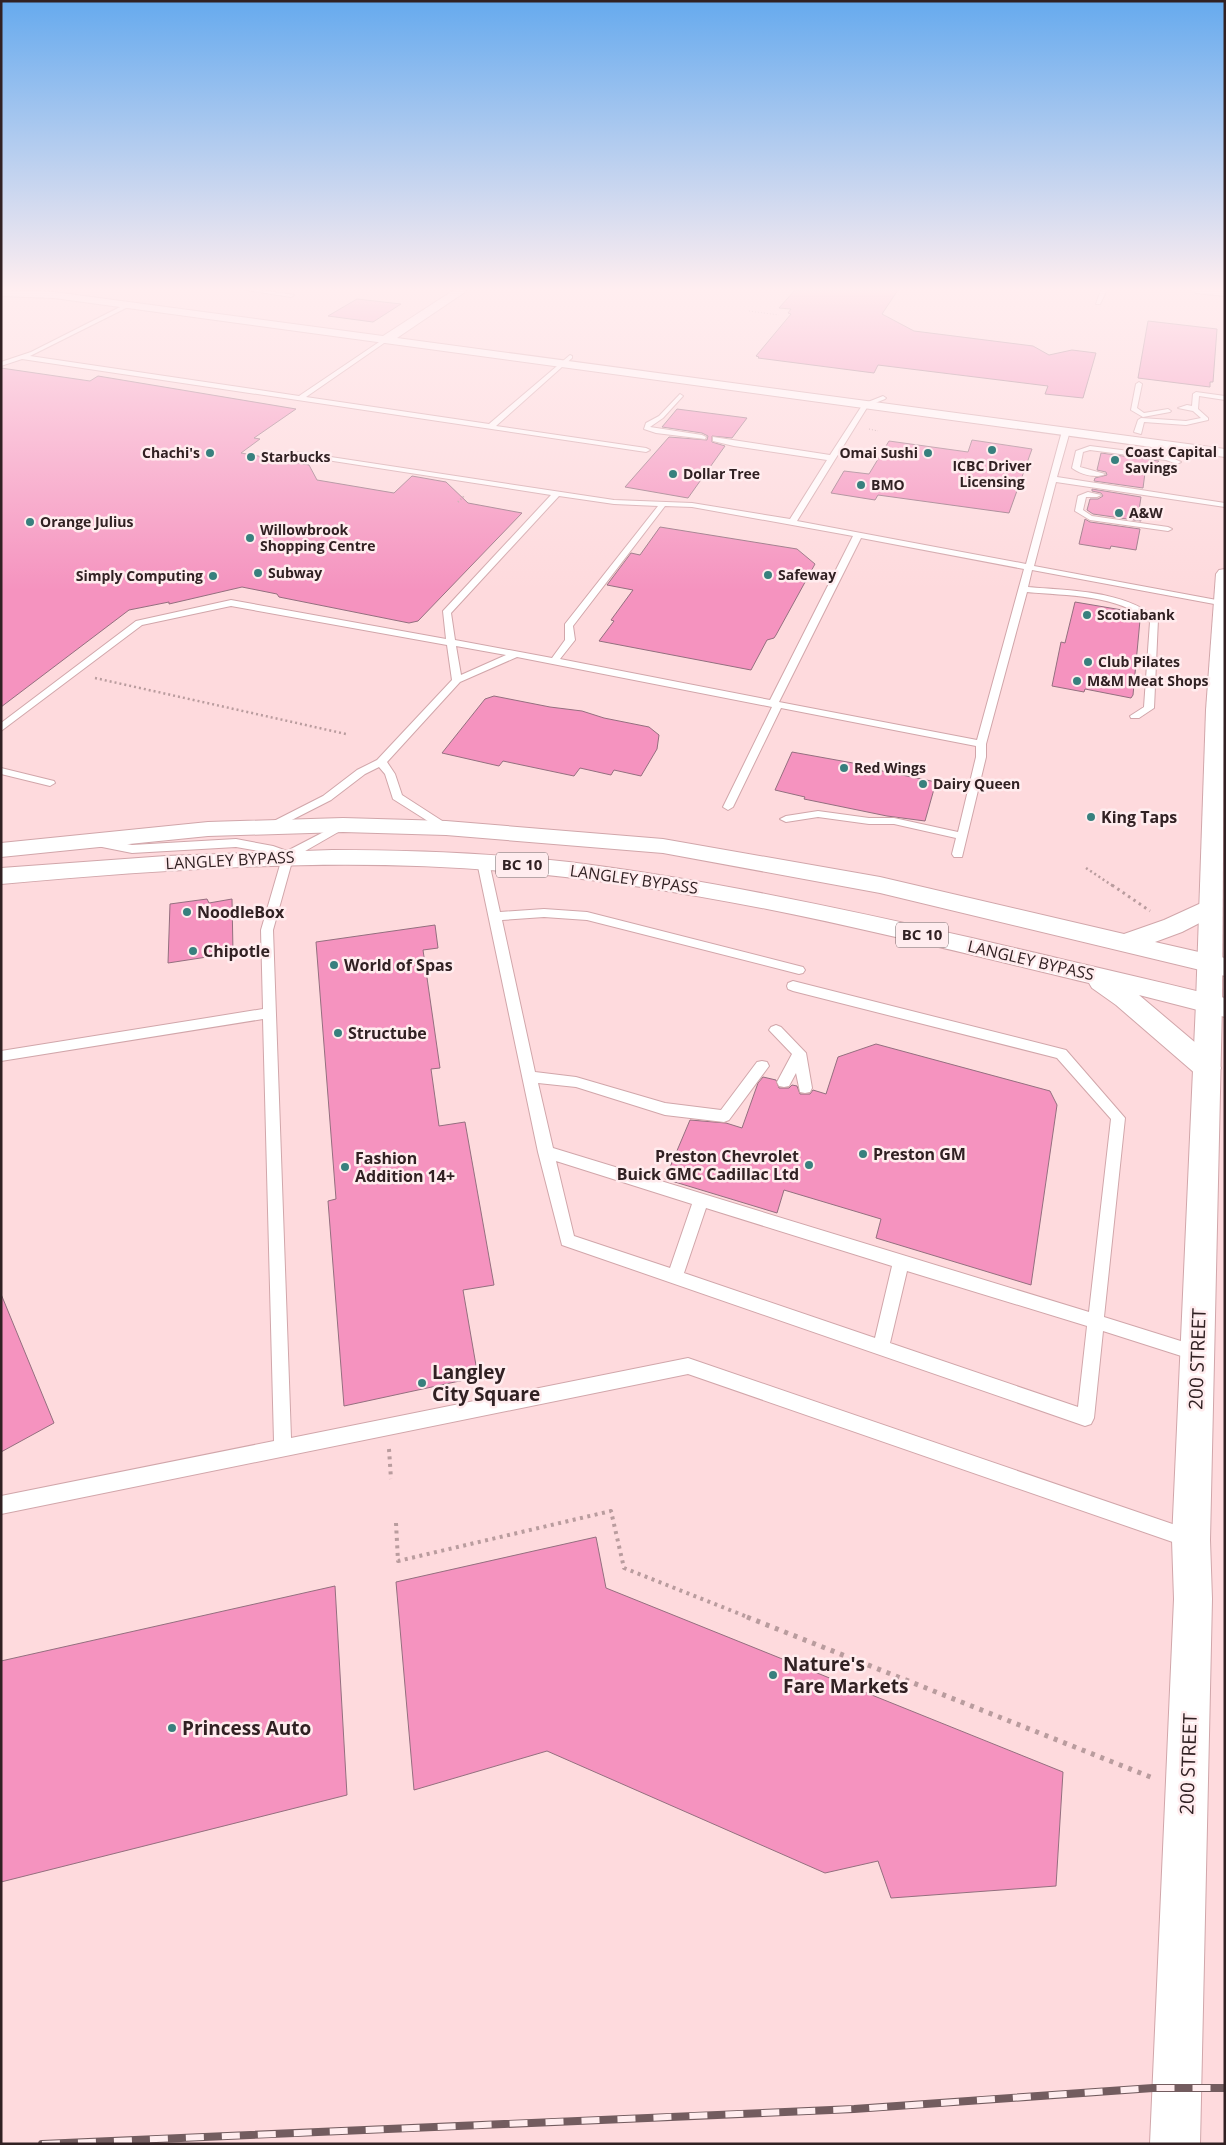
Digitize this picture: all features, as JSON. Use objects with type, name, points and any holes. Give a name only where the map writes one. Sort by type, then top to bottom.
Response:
[{"type":"main road","points":[[771,390],[1225,453]]},
{"type":"main road","points":[[817,390],[1141,422],[1225,443]]},
{"type":"main road","name":"200 STREET","points":[[1175,2144],[1193,1608],[1191,1540],[1207,1068],[1217,1006],[1217,965],[1210,908],[1216,710],[1225,574]]},
{"type":"main road","name":"LANGLEY BYPASS","points":[[1,850],[208,828],[272,826],[446,828],[663,846],[880,885],[1217,965]]},
{"type":"main road","name":"LANGLEY BYPASS","points":[[1,876],[120,865],[288,856],[444,859],[541,866],[653,880],[754,898],[1090,974],[1217,1006]]},
{"type":"main road","points":[[1126,943],[1173,926],[1210,908]]},
{"type":"main road","points":[[1090,974],[1126,998],[1207,1068]]},
{"type":"lane","points":[[240,390],[646,450]]},
{"type":"lane","points":[[299,399],[312,390]]},
{"type":"lane","points":[[490,427],[532,390]]},
{"type":"lane","points":[[1138,390],[1134,408],[1141,422]]},
{"type":"lane","points":[[1141,422],[1186,423],[1206,418],[1188,410],[1196,394],[1225,398]]},
{"type":"lane","points":[[680,396],[661,417],[646,426],[650,430],[702,437]]},
{"type":"lane","points":[[792,522],[865,404],[883,398]]},
{"type":"lane","points":[[1141,422],[1171,412]]},
{"type":"lane","points":[[958,854],[981,757],[982,744],[1066,431]]},
{"type":"lane","points":[[674,434],[688,440],[734,444]]},
{"type":"lane","points":[[716,439],[734,444],[832,458]]},
{"type":"lane","points":[[1101,474],[1083,472],[1076,468],[1080,451],[1090,448],[1168,458],[1178,462]]},
{"type":"lane","points":[[300,454],[620,503],[692,505],[792,522],[1223,605]]},
{"type":"lane","points":[[1053,479],[1225,505]]},
{"type":"lane","points":[[457,680],[446,613],[557,493]]},
{"type":"lane","points":[[1097,494],[1082,496],[1079,511],[1090,518],[1168,529]]},
{"type":"lane","points":[[554,661],[570,640],[568,626],[664,503]]},
{"type":"lane","points":[[728,807],[858,535]]},
{"type":"lane","points":[[1023,589],[1070,593],[1120,602],[1149,613],[1155,621],[1149,708],[1135,716]]},
{"type":"lane","points":[[1,728],[139,623],[231,603],[554,661],[982,744]]},
{"type":"lane","points":[[272,826],[327,798],[361,772],[381,762],[457,680],[516,654]]},
{"type":"lane","points":[[381,762],[390,774],[397,797],[446,828]]},
{"type":"lane","points":[[1,770],[50,783]]},
{"type":"lane","points":[[786,819],[818,814],[868,821],[894,822],[962,836]]},
{"type":"lane","points":[[283,1448],[267,930],[288,856],[343,826]]},
{"type":"lane","points":[[92,841],[132,849],[236,843],[272,850],[288,856]]},
{"type":"lane","points":[[483,862],[567,1240],[1084,1418],[1118,1118],[1061,1054],[793,986]]},
{"type":"lane","points":[[495,916],[544,913],[586,916],[799,970]]},
{"type":"lane","points":[[1,1056],[270,1013]]},
{"type":"lane","points":[[776,1030],[798,1052],[805,1088]]},
{"type":"lane","points":[[784,1082],[798,1052]]},
{"type":"lane","points":[[531,1077],[576,1082],[665,1109],[724,1116],[762,1066]]},
{"type":"lane","points":[[546,1152],[701,1200],[745,1208],[902,1262],[1197,1353]]},
{"type":"lane","points":[[675,1277],[701,1200]]},
{"type":"lane","points":[[881,1348],[902,1262]]},
{"type":"lane","points":[[1,1505],[688,1366],[1191,1540]]},
{"type":"path","points":[[867,429],[878,431]]},
{"type":"path","points":[[458,502],[464,496]]},
{"type":"path","points":[[73,674],[346,734]]},
{"type":"path","points":[[1086,868],[1154,914]]},
{"type":"path","points":[[389,1449],[392,1479]]},
{"type":"path","points":[[396,1523],[398,1561],[611,1511],[624,1568],[1156,1779]]},
{"type":"building","name":"Willowbrook Shopping Centre","points":[[1,390],[183,390],[296,409],[254,438],[260,439],[241,453],[309,465],[317,480],[394,493],[412,476],[446,482],[468,503],[522,513],[418,621],[409,623],[279,597],[277,594],[242,587],[169,604],[169,602],[129,610],[1,707]]},
{"type":"building","points":[[1046,390],[1085,390],[1083,398],[1045,394]]},
{"type":"building","points":[[677,409],[747,418],[732,438],[712,436],[712,442],[725,446],[688,498],[625,487],[669,437],[707,440],[708,436],[702,433],[662,427]]},
{"type":"building","points":[[972,440],[1032,449],[1009,513],[878,495],[875,500],[831,493],[844,471],[869,474],[889,441],[968,452]]},
{"type":"building","points":[[1101,453],[1159,461],[1145,473],[1143,488],[1094,481],[1095,478],[1107,475],[1106,472],[1097,470]]},
{"type":"building","points":[[1092,489],[1141,497],[1139,510],[1143,510],[1141,521],[1093,514],[1087,510],[1090,499],[1098,499],[1103,496],[1101,493],[1092,491]]},
{"type":"building","points":[[1085,519],[1090,522],[1140,529],[1136,550],[1111,546],[1110,549],[1079,544]]},
{"type":"building","points":[[660,527],[797,549],[815,564],[776,635],[774,638],[767,640],[751,670],[599,641],[614,621],[611,620],[633,590],[607,585],[631,553],[640,555]]},
{"type":"building","points":[[1075,602],[1128,611],[1127,614],[1134,615],[1134,619],[1140,620],[1133,695],[1131,698],[1085,689],[1084,692],[1052,686],[1061,642],[1065,643]]},
{"type":"building","points":[[494,696],[582,711],[604,718],[649,727],[659,735],[657,749],[641,776],[614,770],[611,775],[580,768],[574,776],[503,761],[499,766],[442,753],[485,699]]},
{"type":"building","points":[[792,752],[864,765],[863,767],[936,782],[925,821],[887,816],[804,799],[805,797],[775,790]]},
{"type":"building","points":[[207,899],[209,903],[232,899],[233,953],[168,963],[170,904]]},
{"type":"building","points":[[435,925],[438,948],[423,950],[440,1068],[431,1069],[439,1126],[465,1122],[494,1285],[463,1290],[478,1377],[344,1406],[328,1201],[336,1199],[316,942]]},
{"type":"building","name":"Preston GM","points":[[876,1044],[1050,1091],[1057,1105],[1031,1285],[876,1238],[881,1219],[784,1190],[777,1213],[665,1179],[690,1120],[726,1123],[742,1128],[758,1083],[763,1077],[776,1080],[779,1088],[789,1088],[792,1085],[797,1086],[800,1094],[810,1094],[813,1090],[826,1094],[838,1057]]},
{"type":"building","points":[[1,1294],[54,1423],[1,1452]]},
{"type":"building","points":[[596,1537],[606,1588],[1063,1772],[1056,1886],[891,1898],[878,1861],[825,1873],[547,1751],[414,1790],[396,1582]]},
{"type":"building","name":"Princess Auto","points":[[335,1586],[347,1795],[1,1882],[1,1661]]},
{"type":"railway","points":[[42,2144],[854,2109],[1153,2088],[1225,2088]]},
{"type":"place","name":"ICBC Driver Licensing","points":[[992,450]]},
{"type":"place","name":"Chachi's","points":[[210,453]]},
{"type":"place","name":"Omai Sushi","points":[[928,453]]},
{"type":"place","name":"Starbucks","points":[[251,457]]},
{"type":"place","name":"Coast Capital Savings","points":[[1115,460]]},
{"type":"place","name":"Dollar Tree","points":[[673,474]]},
{"type":"place","name":"BMO","points":[[861,485]]},
{"type":"place","name":"A&W","points":[[1119,513]]},
{"type":"place","name":"Orange Julius","points":[[30,522]]},
{"type":"place","name":"Willowbrook Shopping Centre","points":[[250,538]]},
{"type":"place","name":"Subway","points":[[258,573]]},
{"type":"place","name":"Safeway","points":[[768,575]]},
{"type":"place","name":"Simply Computing","points":[[213,576]]},
{"type":"place","name":"Scotiabank","points":[[1087,615]]},
{"type":"place","name":"Club Pilates","points":[[1088,662]]},
{"type":"place","name":"M&M Meat Shops","points":[[1077,681]]},
{"type":"place","name":"Red Wings","points":[[844,768]]},
{"type":"place","name":"Dairy Queen","points":[[923,784]]},
{"type":"place","name":"King Taps","points":[[1091,817]]},
{"type":"place","name":"NoodleBox","points":[[187,912]]},
{"type":"place","name":"Chipotle","points":[[193,951]]},
{"type":"place","name":"World of Spas","points":[[334,965]]},
{"type":"place","name":"Structube","points":[[338,1033]]},
{"type":"place","name":"Preston GM","points":[[863,1154]]},
{"type":"place","name":"Preston Chevrolet Buick GMC Cadillac Ltd","points":[[809,1165]]},
{"type":"place","name":"Fashion Addition 14+","points":[[345,1167]]},
{"type":"place","name":"Langley City Square","points":[[422,1383]]},
{"type":"place","name":"Nature's Fare Markets","points":[[773,1675]]},
{"type":"place","name":"Princess Auto","points":[[172,1728]]}]
